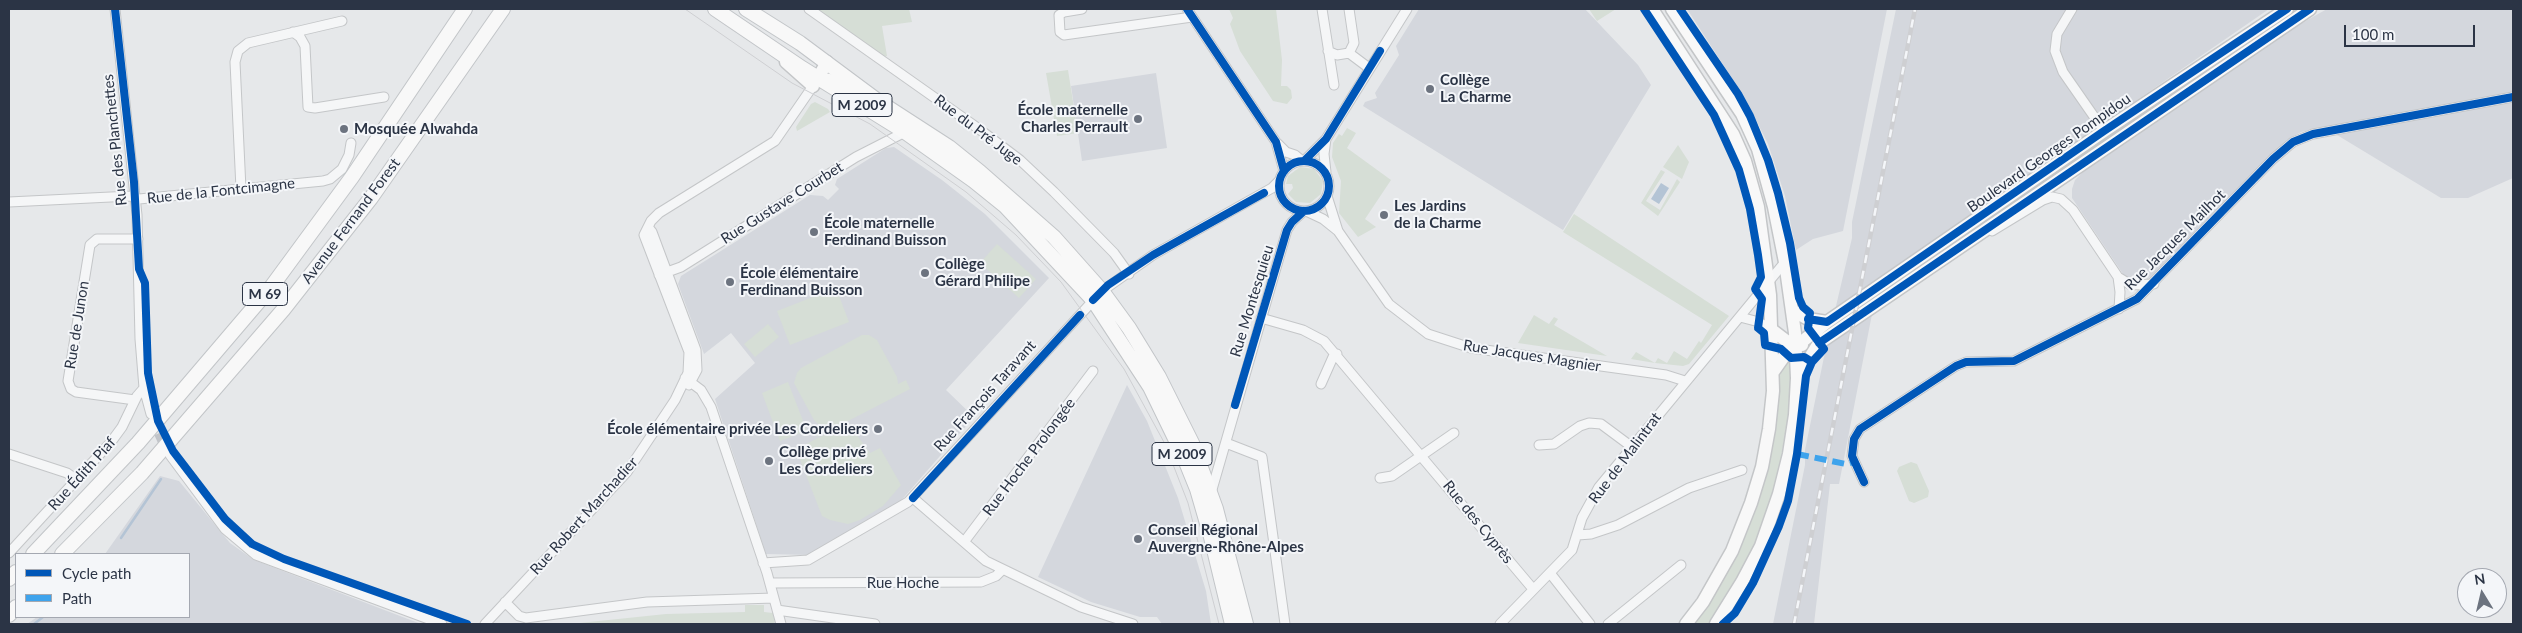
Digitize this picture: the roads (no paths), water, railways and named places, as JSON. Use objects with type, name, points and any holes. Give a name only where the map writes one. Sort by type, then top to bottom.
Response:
[{"type":"main road","name":"Avenue Fernand Forest","points":[[34,553],[138,443],[272,286],[352,177],[465,9]]},
{"type":"main road","name":"Avenue Fernand Forest","points":[[63,553],[148,466],[284,310],[371,198],[503,9]]},
{"type":"main road","name":"M 2009","points":[[715,9],[774,50],[815,82],[905,132],[1005,206],[1129,328],[1167,391],[1192,443],[1211,494],[1242,624]]},
{"type":"main road","name":"M 2009","points":[[746,9],[827,62],[878,101],[949,147],[1054,237],[1097,296],[1150,387],[1184,457],[1197,489],[1211,537],[1242,624]]},
{"type":"main road","points":[[1652,9],[1733,134],[1757,201],[1769,280],[1772,330],[1773,372],[1766,448],[1752,503],[1721,572],[1686,624]]},
{"type":"main road","points":[[1672,9],[1742,114],[1758,148],[1774,207],[1785,262],[1796,345],[1797,378],[1789,454],[1774,510],[1751,566],[1716,624]]},
{"type":"main road","name":"Boulevard Georges Pompidou","points":[[1773,372],[1785,355],[1827,322],[2104,131],[2287,9]]},
{"type":"main road","name":"Boulevard Georges Pompidou","points":[[1797,378],[1819,343],[2310,9]]},
{"type":"main road","name":"M 2009","points":[[815,82],[827,62]]},
{"type":"main road","points":[[815,82],[840,82],[869,99],[878,101]]},
{"type":"main road","points":[[1792,310],[1808,319],[1827,322]]},
{"type":"main road","points":[[1772,330],[1789,343],[1796,345],[1808,346],[1819,343]]},
{"type":"street","name":"Rue des Planchettes","points":[[115,9],[135,198],[144,388],[151,414]]},
{"type":"street","name":"Rue du Pré Juge","points":[[809,9],[1020,160],[1114,253],[1128,274]]},
{"type":"street","points":[[1082,9],[1064,12],[1059,15],[1060,32],[1064,35],[1190,13],[1276,142],[1284,171]]},
{"type":"street","points":[[1322,9],[1334,85]]},
{"type":"street","points":[[1349,9],[1354,43],[1349,53]]},
{"type":"street","points":[[1338,231],[1323,219],[1289,206],[1282,199],[1279,190],[1280,180],[1284,171],[1291,164],[1303,160],[1326,139],[1407,9]]},
{"type":"street","points":[[2072,9],[2057,34],[2055,51],[2063,72],[2104,131]]},
{"type":"street","points":[[241,189],[235,62],[238,51],[248,43],[342,21]]},
{"type":"street","points":[[293,32],[300,37],[305,46],[308,107],[315,108],[384,97]]},
{"type":"street","points":[[1328,51],[1337,55],[1349,53],[1369,68]]},
{"type":"street","points":[[780,624],[770,583],[711,407],[704,393],[689,380],[698,364],[696,350],[644,235],[659,213],[775,140],[815,82]]},
{"type":"street","name":"Rue Jacques Mailhot","points":[[1864,482],[1852,456],[1854,439],[1860,429],[1956,366],[1966,362],[2014,361],[2138,299],[2273,159],[2293,142],[2313,134],[2513,97]]},
{"type":"street","name":"Rue Gustave Courbet","points":[[663,274],[681,266],[856,157],[905,132]]},
{"type":"street","points":[[1326,139],[1324,154],[1326,172]]},
{"type":"street","points":[[1276,142],[1303,160],[1320,165],[1330,181],[1327,196],[1318,207],[1305,211]]},
{"type":"street","name":"Rue de la Fontcimagne","points":[[9,202],[135,198],[330,179],[346,163],[351,143]]},
{"type":"street","name":"Rue François Taravant","points":[[763,563],[802,561],[816,556],[913,498],[1097,296],[1153,256],[1272,188],[1280,180]]},
{"type":"street","points":[[1327,196],[1338,231]]},
{"type":"street","name":"Rue Jacques Mailhot","points":[[1975,236],[2002,226],[2043,200],[2052,197],[2061,199],[2073,210],[2118,277],[2131,285],[2154,284]]},
{"type":"street","name":"Rue Montesquieu","points":[[1211,494],[1215,472],[1226,442],[1288,230],[1292,222],[1305,211]]},
{"type":"street","name":"Rue Jacques Magnier","points":[[1338,231],[1389,304],[1428,334],[1471,348],[1666,375],[1685,381]]},
{"type":"street","name":"Rue de Junon","points":[[135,400],[76,392],[71,389],[68,381],[90,244],[97,239],[138,239]]},
{"type":"street","name":"Rue de Malintrat","points":[[1500,624],[1572,550],[1582,518],[1599,487],[1785,262]]},
{"type":"street","name":"Rue Jacques Mailhot","points":[[2118,277],[2120,292],[2119,309]]},
{"type":"street","points":[[1769,280],[1780,281],[1789,289]]},
{"type":"street","points":[[1740,317],[1758,322],[1772,330]]},
{"type":"street","name":"Rue des Cyprès","points":[[1261,318],[1303,330],[1324,341],[1423,456],[1533,589]]},
{"type":"street","points":[[1321,384],[1333,357],[1337,354]]},
{"type":"street","name":"Rue Hoche Prolongée","points":[[964,542],[1093,371]]},
{"type":"street","name":"Rue Robert Marchadier","points":[[485,624],[627,472],[689,380]]},
{"type":"street","name":"Rue Édith Piaf","points":[[9,553],[117,434],[135,400],[144,388]]},
{"type":"street","points":[[1539,445],[1554,444],[1580,426],[1589,423],[1601,424],[1632,447]]},
{"type":"street","points":[[1380,478],[1392,476],[1454,433]]},
{"type":"street","points":[[1226,442],[1262,457],[1285,624]]},
{"type":"street","points":[[9,454],[67,473],[77,480]]},
{"type":"street","points":[[170,455],[225,529],[256,555],[442,624]]},
{"type":"street","points":[[1578,535],[1591,534],[1618,525],[1689,488],[1742,470]]},
{"type":"street","points":[[913,498],[986,561],[1090,611],[1133,624]]},
{"type":"street","points":[[1608,624],[1681,565]]},
{"type":"street","name":"Rue Hoche","points":[[770,583],[981,582],[996,576],[1002,570]]},
{"type":"street","points":[[1550,573],[1590,624]]},
{"type":"street","points":[[505,602],[519,616],[526,618],[647,602],[774,598]]},
{"type":"street","points":[[777,610],[875,624]]},
{"type":"water","points":[[1661,183],[1669,188],[1659,204],[1651,199]]},
{"type":"waterway","points":[[121,538],[161,479]]},
{"type":"waterway","points":[[34,624],[42,618]]},
{"type":"tunnel","points":[[153,421],[166,450]]},
{"type":"tram line","points":[[685,9],[792,83],[870,124],[966,192],[1016,235],[1061,282],[1124,369],[1165,444],[1188,503],[1219,624]]},
{"type":"railway","points":[[1794,624],[1915,9]]},
{"type":"place","name":"Collège La Charme","points":[[1430,89]]},
{"type":"place","name":"École maternelle Charles Perrault","points":[[1138,119]]},
{"type":"place","name":"Mosquée Alwahda","points":[[344,129]]},
{"type":"place","name":"Les Jardins de la Charme","points":[[1384,215]]},
{"type":"place","name":"École maternelle Ferdinand Buisson","points":[[814,232]]},
{"type":"place","name":"Collège Gérard Philipe","points":[[925,273]]},
{"type":"place","name":"École élémentaire Ferdinand Buisson","points":[[730,282]]},
{"type":"place","name":"École élémentaire privée Les Cordeliers","points":[[878,429]]},
{"type":"place","name":"Collège privé Les Cordeliers","points":[[769,461]]},
{"type":"place","name":"Conseil Régional Auvergne-Rhône-Alpes","points":[[1138,539]]}]
